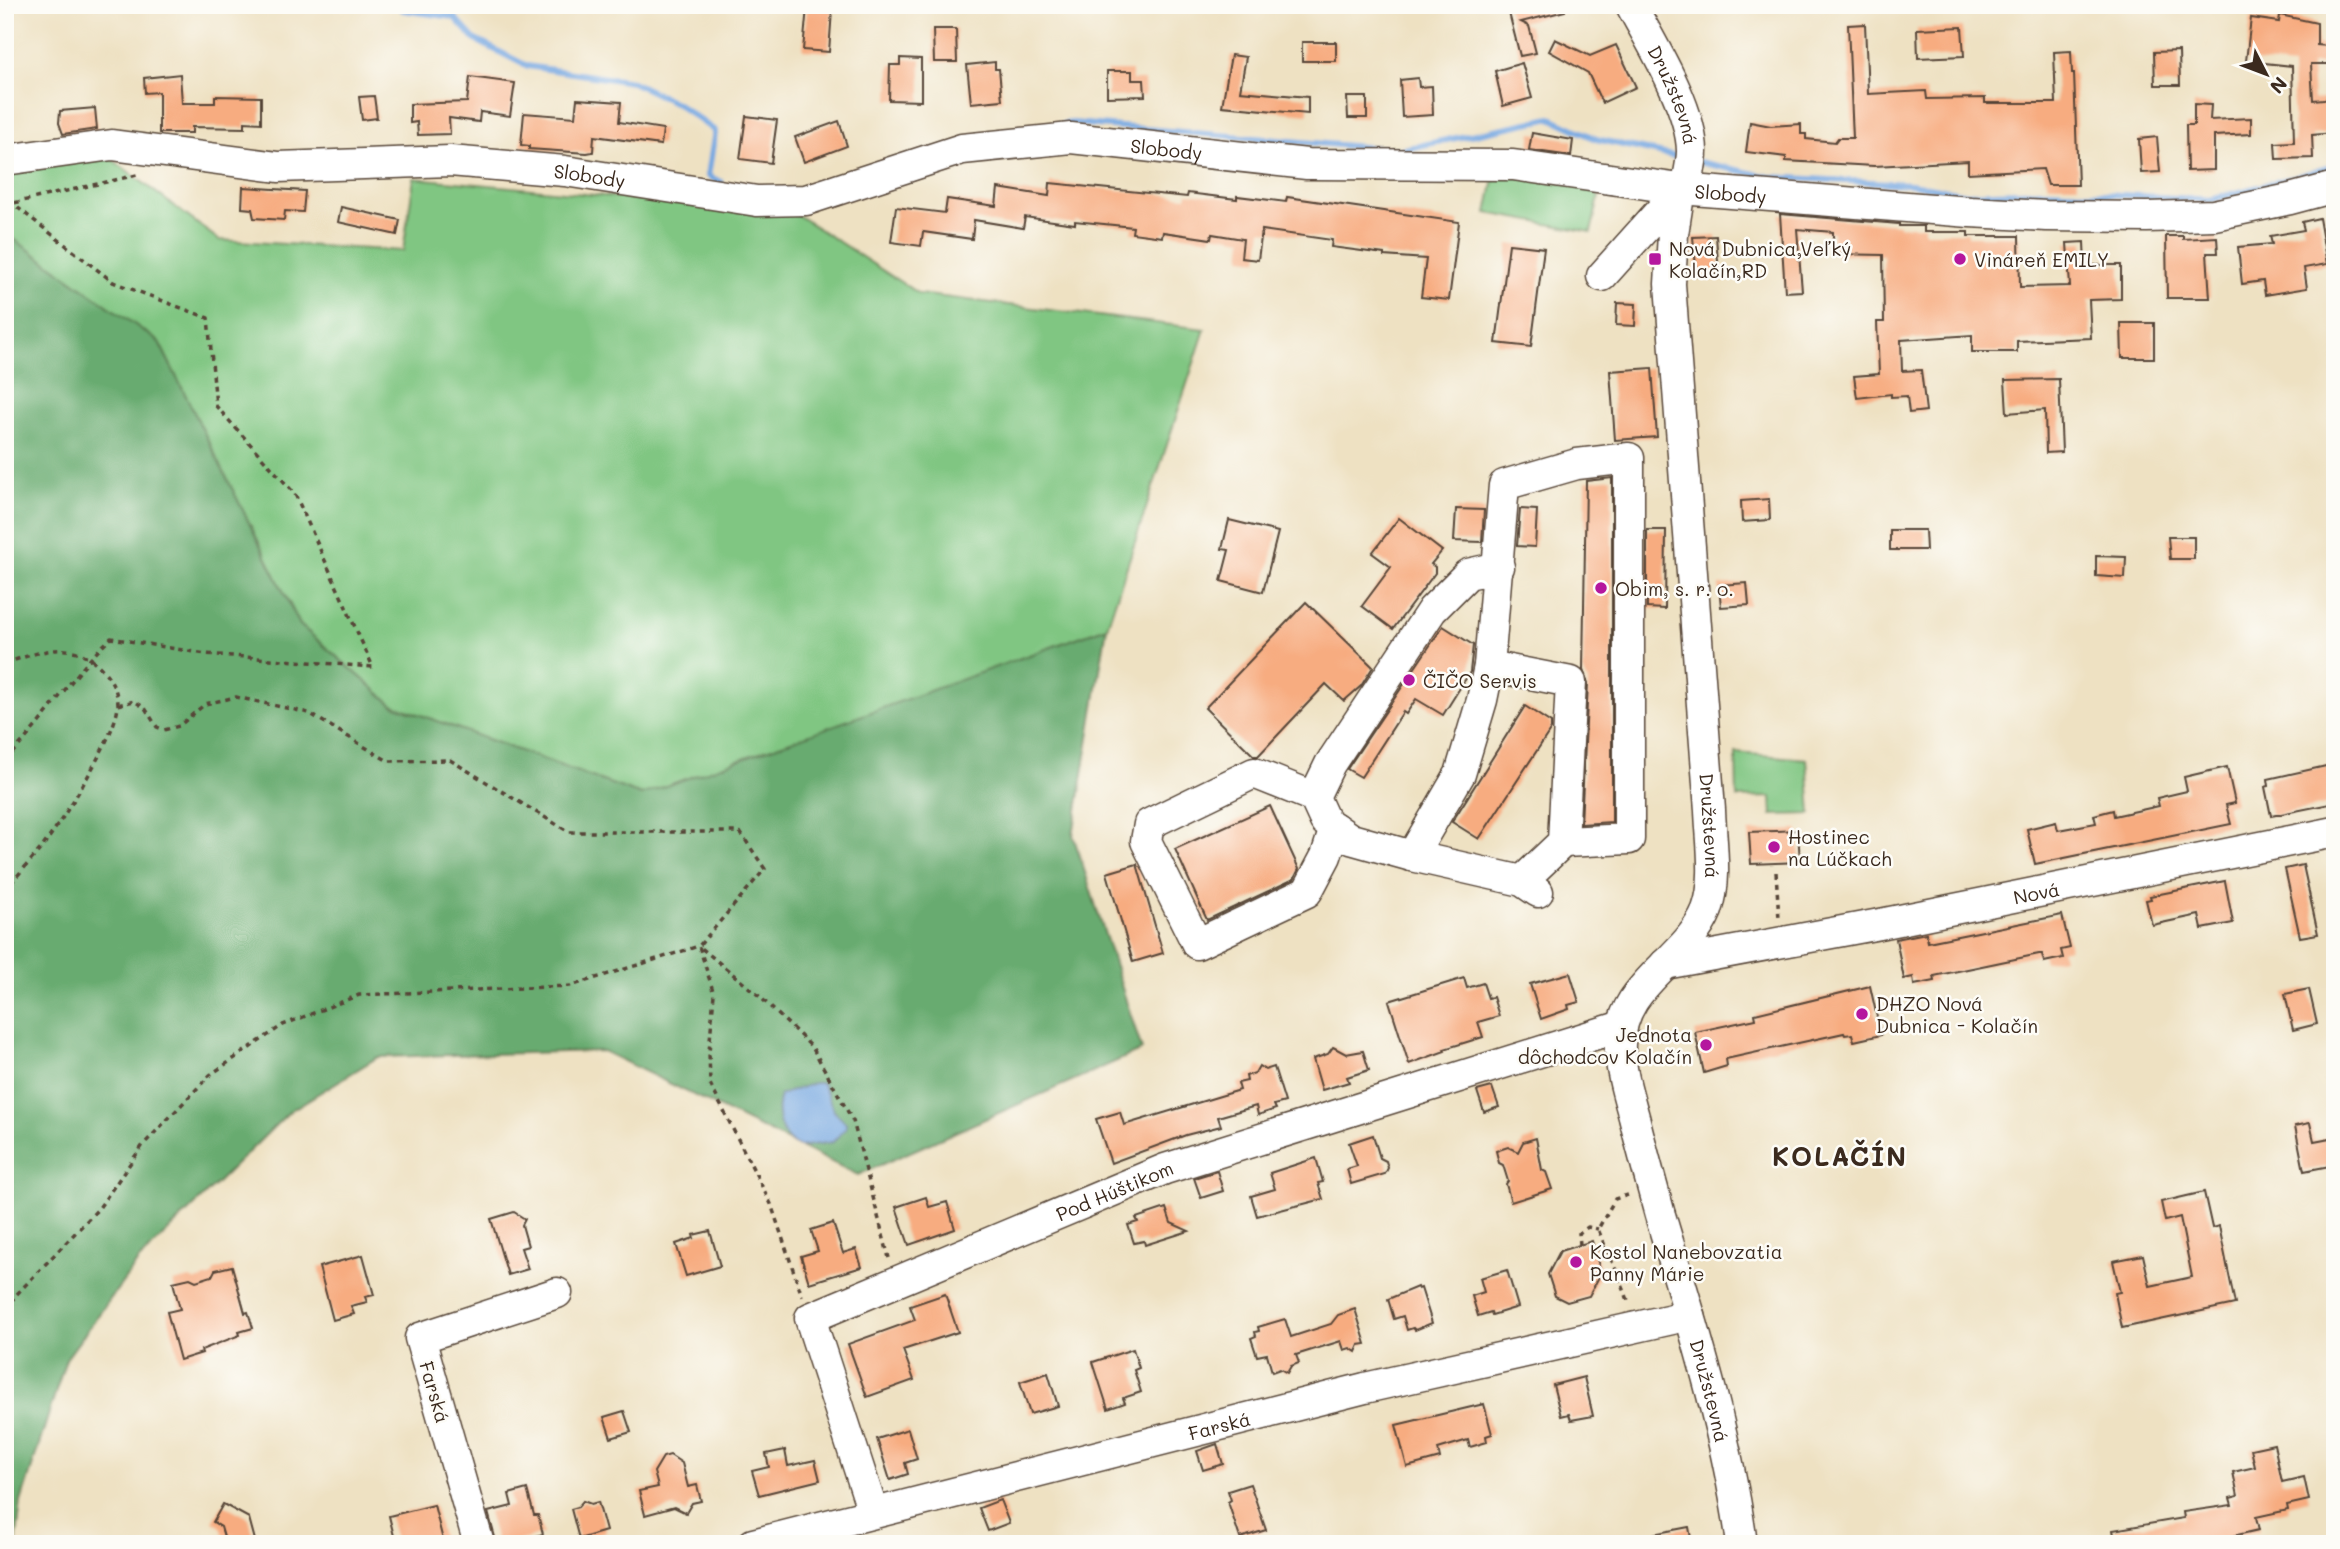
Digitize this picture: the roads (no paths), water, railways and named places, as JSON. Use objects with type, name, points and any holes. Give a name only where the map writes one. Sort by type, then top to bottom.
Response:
[{"type":"street","name":"Družstevná","points":[[1631,5],[1688,124],[1687,174],[1673,234],[1670,284],[1710,810],[1712,889],[1706,913],[1691,936],[1630,1005],[1622,1026],[1620,1049],[1622,1073],[1690,1315],[1736,1501],[1742,1544]]},
{"type":"street","name":"Slobody","points":[[5,160],[112,145],[278,167],[450,161],[565,171],[757,201],[806,200],[962,149],[1071,138],[1307,164],[1513,165],[1687,174],[1970,212],[2147,217],[2214,215],[2335,187]]},
{"type":"street","points":[[1602,276],[1687,174]]},
{"type":"street","points":[[1412,856],[1460,774],[1489,666],[1504,485],[1577,464],[1629,458],[1629,839],[1563,842]]},
{"type":"street","points":[[1314,797],[1330,764],[1432,610],[1468,574],[1499,567]]},
{"type":"street","points":[[1335,828],[1326,856],[1307,891],[1197,944],[1146,841],[1149,824],[1254,774],[1314,797],[1325,821],[1351,839],[1530,886],[1563,842],[1571,682],[1489,666]]},
{"type":"street","name":"Nová","points":[[1665,964],[2335,832]]},
{"type":"street","points":[[1706,913],[1737,950]]},
{"type":"street","name":"Pod Húštikom","points":[[873,1511],[810,1318],[1165,1169],[1622,1026]]},
{"type":"street","name":"Farská","points":[[479,1544],[420,1338],[557,1293]]},
{"type":"street","name":"Farská","points":[[753,1544],[873,1511],[1091,1459],[1365,1388],[1690,1315]]},
{"type":"water","points":[[814,1083],[822,1083],[834,1111],[846,1123],[846,1128],[833,1142],[799,1147],[783,1132],[778,1117],[778,1102],[780,1095]]},
{"type":"waterway","points":[[398,5],[403,10],[454,17],[474,39],[527,66],[632,82],[676,103],[715,131],[708,176],[721,182]]},
{"type":"waterway","points":[[1064,124],[1399,150],[1551,118],[1596,139],[1682,158]]},
{"type":"waterway","points":[[1699,162],[1769,177],[1911,184],[1967,194],[2047,191],[2211,200],[2335,166]]},
{"type":"place","name":"Nová Dubnica,Veľký Kolačín,RD","points":[[1655,259]]},
{"type":"place","name":"Vináreň EMILY","points":[[1960,259]]},
{"type":"place","name":"Obim, s. r. o.","points":[[1601,588]]},
{"type":"place","name":"ČIČO Servis","points":[[1409,680]]},
{"type":"place","name":"Hostinec na Lúčkach","points":[[1774,847]]},
{"type":"place","name":"DHZO Nová Dubnica - Kolačín","points":[[1862,1014]]},
{"type":"place","name":"Jednota dôchodcov Kolačín","points":[[1706,1045]]},
{"type":"place","name":"Kostol Nanebovzatia Panny Márie","points":[[1576,1262]]},
{"type":"district","name":"KOLAČÍN","points":[[1840,1156]]}]
